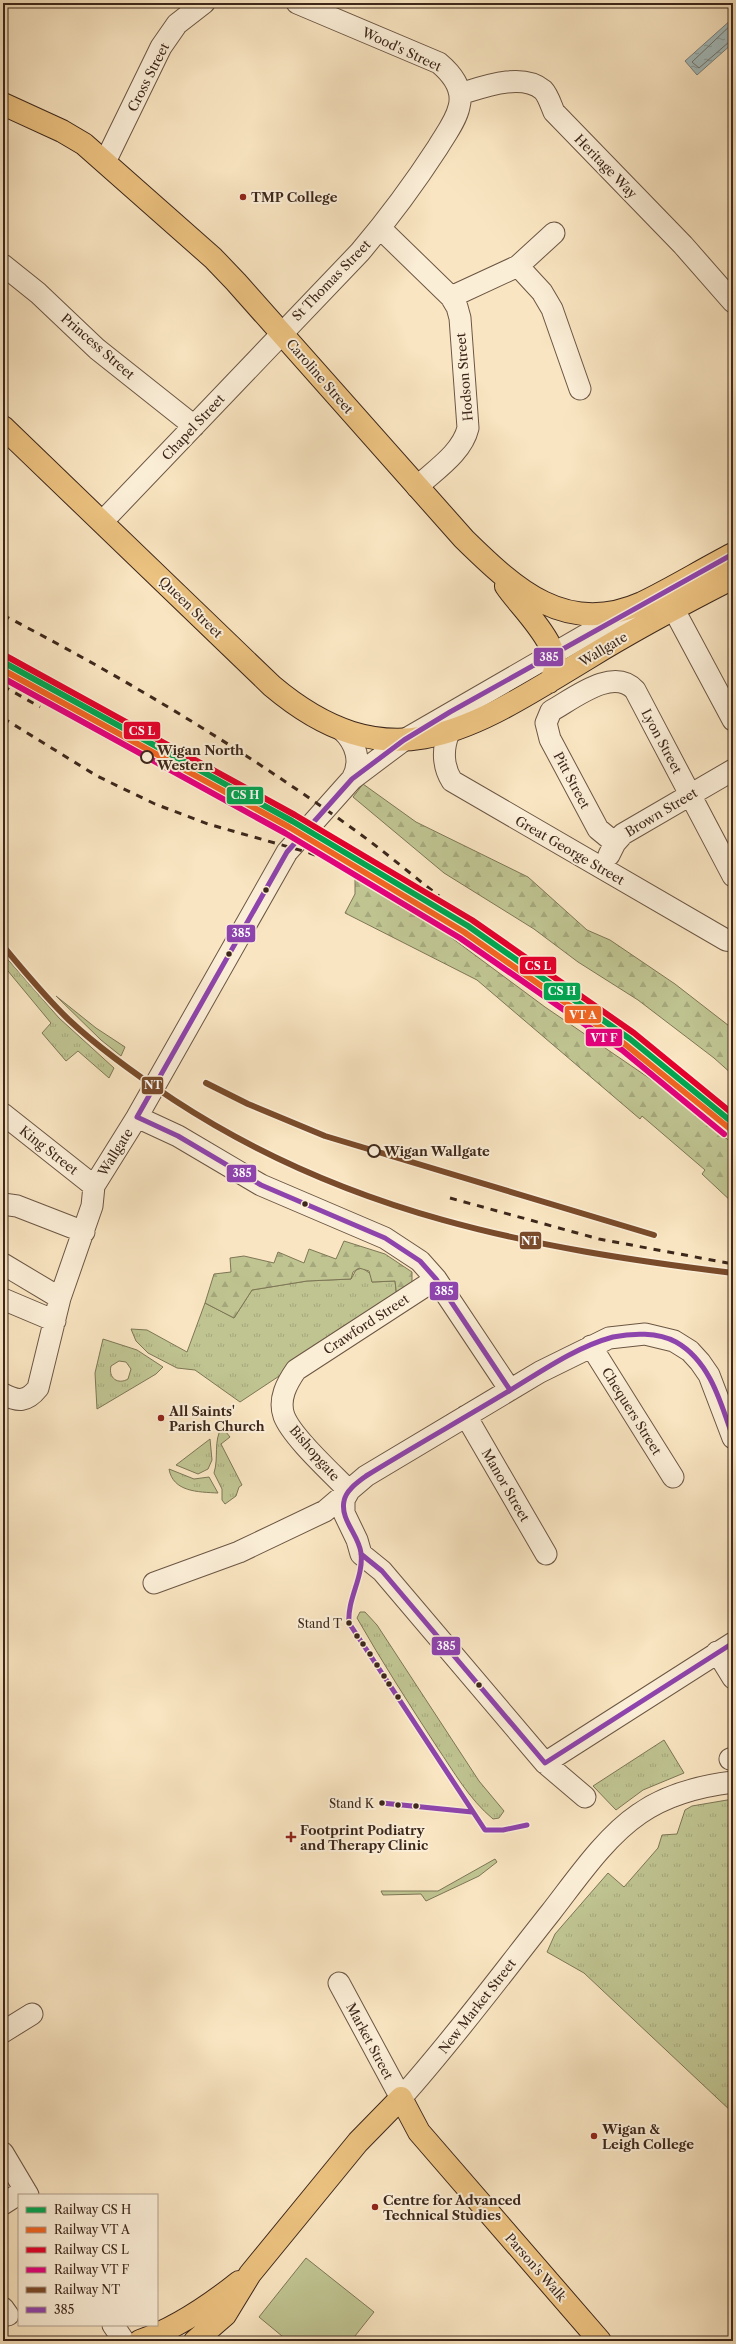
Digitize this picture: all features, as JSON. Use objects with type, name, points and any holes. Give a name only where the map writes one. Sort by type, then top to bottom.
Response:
[{"type":"main road","name":"Caroline Street","points":[[3,104],[62,131],[84,144],[213,258],[282,332],[464,539],[495,568],[530,596],[547,606],[567,612],[587,614],[612,612],[642,603]]},
{"type":"main road","name":"Queen Street","points":[[3,427],[103,521],[272,686],[316,718],[342,730],[387,740],[404,740]]},
{"type":"main road","name":"Wallgate","points":[[642,603],[733,554]]},
{"type":"main road","points":[[495,568],[513,597],[538,627],[554,653],[555,672],[549,682]]},
{"type":"main road","name":"Wallgate","points":[[404,740],[449,733],[468,726],[549,682],[673,608],[733,578]]},
{"type":"main road","name":"New Market Street","points":[[195,2341],[225,2315],[250,2274],[358,2142],[401,2098]]},
{"type":"main road","name":"Parson's Walk","points":[[401,2098],[419,2132],[600,2341]]},
{"type":"main road","name":"New Market Street","points":[[140,2341],[158,2335],[187,2319],[250,2274]]},
{"type":"main road","points":[[208,2341],[225,2315]]},
{"type":"street","name":"Cross Street","points":[[105,162],[161,47],[177,24],[204,3]]},
{"type":"street","name":"Wood's Street","points":[[297,3],[439,63],[450,72],[460,94]]},
{"type":"street","name":"Heritage Way","points":[[460,94],[507,83],[525,82],[536,85],[544,91],[554,112],[683,245],[733,302]]},
{"type":"street","points":[[380,228],[424,169],[448,130],[459,107],[460,94]]},
{"type":"street","name":"Hodson Street","points":[[380,228],[451,297],[457,307],[460,318],[468,428],[466,438],[460,447],[418,487]]},
{"type":"street","name":"St Thomas Street","points":[[282,332],[380,228]]},
{"type":"street","points":[[451,297],[518,266],[554,233]]},
{"type":"street","name":"Princess Street","points":[[3,265],[38,293],[97,349],[194,426]]},
{"type":"street","points":[[518,266],[542,292],[552,309],[580,389]]},
{"type":"street","name":"Chapel Street","points":[[103,521],[282,332]]},
{"type":"street","name":"Wallgate","points":[[3,1394],[12,1399],[24,1401],[32,1396],[38,1388],[60,1298],[92,1206],[94,1186],[137,1117],[287,852],[352,779],[404,740],[642,603]]},
{"type":"street","points":[[673,608],[733,720]]},
{"type":"street","name":"Lyon Street","points":[[551,710],[604,682],[624,681],[634,690],[733,876]]},
{"type":"street","name":"Pitt Street","points":[[551,710],[546,723],[550,739],[598,829],[615,842]]},
{"type":"street","points":[[342,730],[352,741],[356,753],[357,769],[352,779]]},
{"type":"street","name":"Great George Street","points":[[449,733],[444,751],[446,772],[452,781],[726,940],[733,941]]},
{"type":"street","name":"Brown Street","points":[[603,868],[615,842],[623,834],[733,770]]},
{"type":"street","name":"King Street","points":[[3,1114],[94,1186]]},
{"type":"street","points":[[137,1117],[178,1136],[261,1185],[385,1238],[420,1261],[436,1279],[510,1390]]},
{"type":"street","points":[[3,1204],[17,1206],[84,1232]]},
{"type":"street","points":[[3,1264],[60,1298]]},
{"type":"street","name":"Crawford Street","points":[[296,1370],[436,1279]]},
{"type":"street","points":[[3,1299],[55,1321]]},
{"type":"street","points":[[154,1583],[239,1552],[325,1511],[366,1476],[510,1390],[591,1346],[609,1338],[645,1334],[674,1341],[690,1351],[709,1375],[733,1438]]},
{"type":"street","name":"Chequers Street","points":[[591,1346],[673,1477]]},
{"type":"street","name":"Bishopgate","points":[[296,1370],[286,1385],[282,1399],[284,1415],[294,1432],[349,1491]]},
{"type":"street","name":"Manor Street","points":[[466,1416],[546,1554]]},
{"type":"street","points":[[349,1491],[344,1500],[344,1513],[357,1540],[361,1554],[382,1571],[545,1763],[585,1797]]},
{"type":"street","points":[[545,1763],[725,1648],[733,1678]]},
{"type":"street","name":"New Market Street","points":[[401,2098],[446,2046],[584,1870],[630,1821],[648,1808],[680,1793],[733,1782]]},
{"type":"street","name":"Market Street","points":[[339,1983],[401,2098]]},
{"type":"street","points":[[3,2032],[32,2014]]},
{"type":"street","points":[[3,2153],[27,2193]]},
{"type":"street","points":[[3,2204],[18,2197]]},
{"type":"street","points":[[114,2326],[124,2341]]},
{"type":"green space","points":[[363,784],[416,822],[528,877],[587,930],[610,940],[675,984],[733,1029],[733,1075],[714,1058],[638,1000],[578,962],[534,929],[444,873],[353,797]]},
{"type":"green space","points":[[355,878],[399,902],[433,924],[545,1007],[674,1095],[733,1144],[733,1203],[702,1174],[705,1170],[642,1116],[640,1119],[477,980],[345,913],[355,894]]},
{"type":"green space","points":[[3,954],[59,1018],[114,1068],[109,1078],[78,1051],[66,1061],[42,1033],[51,1023],[3,965]]},
{"type":"green space","points":[[56,996],[96,1028],[125,1047],[121,1056],[101,1040]]},
{"type":"green space","points":[[344,1241],[385,1254],[412,1272],[412,1288],[397,1298],[395,1281],[372,1282],[369,1271],[359,1268],[353,1272],[351,1279],[307,1281],[252,1290],[234,1318],[205,1303],[214,1274],[231,1272],[230,1258],[244,1256],[274,1263],[278,1252],[304,1263],[309,1249],[336,1259]]},
{"type":"green space","points":[[362,1268],[371,1274],[372,1282],[395,1281],[397,1298],[240,1402],[195,1370],[177,1368],[148,1353],[136,1341],[131,1329],[147,1330],[187,1352],[205,1303],[234,1318],[252,1290],[307,1281],[351,1279],[356,1270]]},
{"type":"green space","points":[[103,1339],[137,1350],[163,1367],[156,1374],[97,1409],[95,1373]],"holes":[[[119,1361],[126,1362],[131,1369],[128,1379],[124,1381],[117,1381],[112,1377],[110,1370],[111,1366]]]},
{"type":"green space","points":[[222,1427],[230,1437],[221,1444],[242,1485],[239,1487],[236,1496],[225,1504],[222,1500],[222,1489],[214,1473],[217,1443],[219,1432]]},
{"type":"green space","points":[[210,1439],[212,1460],[208,1469],[198,1474],[176,1465]]},
{"type":"green space","points":[[169,1469],[194,1479],[209,1477],[218,1493],[195,1491],[181,1486],[171,1477]]},
{"type":"green space","points":[[360,1612],[365,1612],[377,1625],[479,1781],[504,1811],[499,1818],[493,1819],[484,1811],[469,1794],[456,1775],[406,1699],[366,1634],[357,1618]]},
{"type":"green space","points":[[664,1740],[684,1773],[643,1790],[616,1810],[593,1786]]},
{"type":"green space","points":[[733,1799],[733,2113],[584,1973],[547,1952],[555,1934],[608,1873],[624,1887],[658,1848],[662,1835],[677,1834],[685,1810],[692,1806]]},
{"type":"green space","points":[[495,1859],[497,1862],[479,1876],[426,1901],[421,1894],[383,1895],[381,1891],[438,1891]]},
{"type":"green space","points":[[306,2258],[374,2312],[351,2341],[288,2341],[259,2317]]},
{"type":"water","points":[[733,18],[733,43],[697,75],[685,61]]},
{"type":"railway","points":[[3,615],[139,690],[271,772],[356,831],[439,896]]},
{"type":"railway","points":[[3,686],[40,707]]},
{"type":"railway","points":[[3,718],[97,776],[155,804],[208,824],[310,853],[349,869],[507,953]]},
{"type":"railway","points":[[450,1198],[599,1239],[733,1264]]},
{"type":"transit line","name":"385","points":[[137,1117],[287,852],[352,779],[404,740],[450,712],[733,554]]},
{"type":"transit line","points":[[6,656],[295,815],[472,920],[634,1033],[733,1114]]},
{"type":"transit line","points":[[3,662],[292,821],[468,926],[630,1039],[733,1123]]},
{"type":"transit line","points":[[3,670],[289,827],[464,932],[626,1045],[729,1128]]},
{"type":"transit line","points":[[3,678],[285,833],[460,938],[622,1050],[724,1134]]},
{"type":"transit line","name":"385","points":[[137,1117],[178,1136],[261,1185],[385,1238],[420,1261],[436,1279],[510,1390]]},
{"type":"transit line","name":"385","points":[[527,1825],[503,1830],[485,1830],[349,1623],[350,1605],[360,1571],[361,1553],[360,1546],[345,1515],[344,1501],[347,1493],[366,1476],[560,1360],[599,1341],[620,1336],[637,1334],[661,1336],[676,1342],[688,1350],[698,1360],[713,1384],[733,1438]]},
{"type":"transit line","name":"385","points":[[361,1554],[382,1571],[545,1763],[733,1643]]},
{"type":"transit line","name":"385","points":[[382,1803],[472,1812]]},
{"type":"rail line","name":"NT","points":[[3,946],[35,984],[69,1020],[120,1062],[174,1100],[240,1139],[306,1172],[374,1198],[443,1220],[513,1237],[584,1251],[733,1273]]},
{"type":"rail line","name":"NT","points":[[206,1083],[248,1104],[325,1136],[654,1235]]},
{"type":"place","name":"TMP College","points":[[243,197]]},
{"type":"place","name":"Wigan North Western","points":[[147,757]]},
{"type":"place","name":"Wigan Wallgate","points":[[374,1151]]},
{"type":"place","name":"All Saints' Parish Church","points":[[161,1418]]},
{"type":"place","name":"Stand T","points":[[349,1623]]},
{"type":"place","name":"Stand K","points":[[382,1803]]},
{"type":"place","name":"Footprint Podiatry and Therapy Clinic","points":[[291,1837]]},
{"type":"place","name":"Wigan & Leigh College","points":[[594,2136]]},
{"type":"place","name":"Centre for Advanced Technical Studies","points":[[375,2207]]}]
